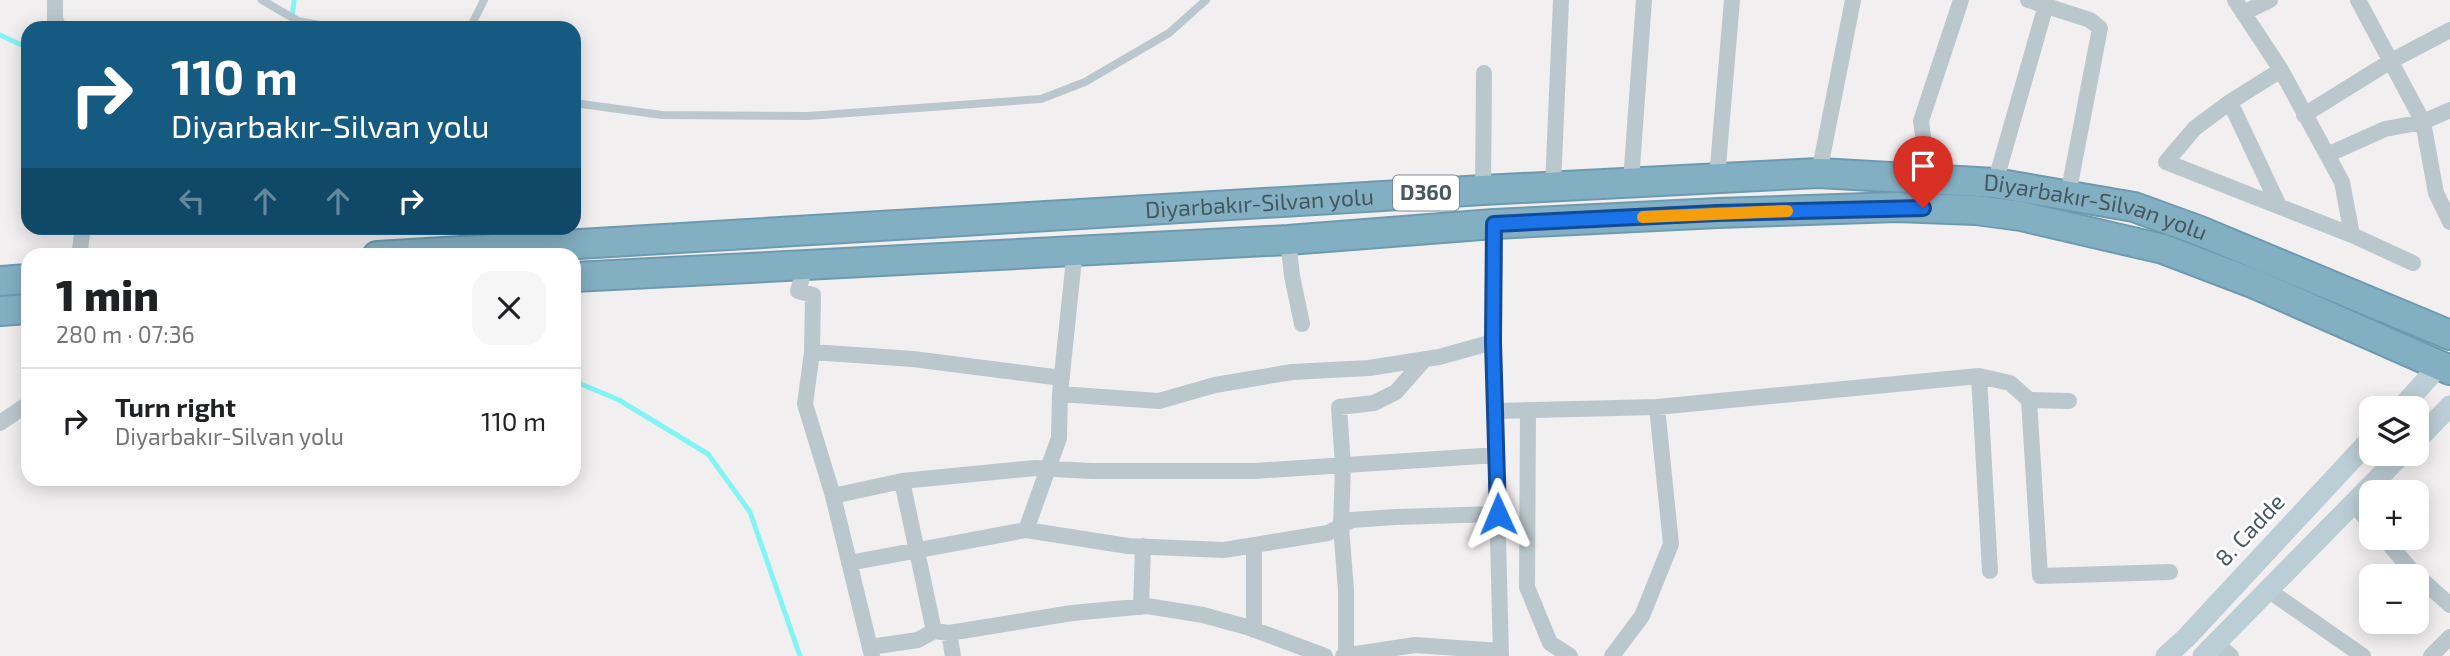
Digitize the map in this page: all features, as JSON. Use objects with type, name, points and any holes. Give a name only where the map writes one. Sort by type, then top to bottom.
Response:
[{"type":"highway","name":"Diyarbakır-Silvan yolu","points":[[511,248],[1483,190],[1819,173],[1995,183],[2134,207],[2200,231],[2450,335]]},
{"type":"highway","name":"Diyarbakır-Silvan yolu","points":[[581,277],[1288,240],[1494,224],[1897,207],[1976,210],[2021,216],[2163,249],[2255,284],[2445,368]]},
{"type":"highway","points":[[0,281],[21,280]]},
{"type":"highway","points":[[0,311],[21,310]]},
{"type":"street","points":[[55,0],[56,21]]},
{"type":"street","points":[[1553,186],[1561,0]]},
{"type":"street","points":[[1631,182],[1643,0]]},
{"type":"street","points":[[1717,178],[1732,0]]},
{"type":"street","points":[[1819,173],[1853,0]]},
{"type":"street","points":[[1929,179],[1921,121],[1961,0]]},
{"type":"street","points":[[2028,0],[2090,20],[2099,28],[2068,195]]},
{"type":"street","points":[[2270,0],[2239,7],[2281,71],[2342,182],[2352,234]]},
{"type":"street","points":[[2358,0],[2423,122],[2436,193],[2450,222]]},
{"type":"street","points":[[1995,183],[2046,5]]},
{"type":"street","points":[[2304,115],[2391,61],[2450,30]]},
{"type":"street","points":[[2281,71],[2230,102],[2195,128],[2166,162],[2352,234],[2413,263]]},
{"type":"street","points":[[1483,190],[1484,73]]},
{"type":"street","points":[[2230,102],[2279,206]]},
{"type":"street","points":[[2327,155],[2385,129],[2423,122],[2450,110]]},
{"type":"street","points":[[1425,359],[1396,392],[1374,403],[1339,407],[1343,466],[1341,526],[1346,590],[1344,656],[1415,645],[1501,654],[1493,342],[1494,224]]},
{"type":"street","points":[[1288,240],[1302,324]]},
{"type":"street","points":[[1026,530],[1059,438],[1061,386],[1075,249]]},
{"type":"street","points":[[806,263],[798,291],[813,295],[812,352],[805,404],[833,496],[871,652],[941,632],[1072,613],[1141,607],[1203,615],[1325,656]]},
{"type":"street","points":[[812,352],[914,359],[1159,401],[1215,385],[1292,372],[1369,368],[1425,359],[1493,342]]},
{"type":"street","points":[[2414,396],[2445,368]]},
{"type":"street","points":[[1496,411],[1657,407],[1979,376],[2010,383],[2029,400],[2068,401]]},
{"type":"street","points":[[1979,376],[1990,571]]},
{"type":"street","points":[[2029,400],[2040,576],[2170,572]]},
{"type":"street","points":[[2429,428],[2450,406]]},
{"type":"street","points":[[1612,656],[1642,616],[1671,544],[1657,407]]},
{"type":"street","points":[[0,424],[21,409]]},
{"type":"street","points":[[1528,410],[1527,587],[1550,643],[1570,656]]},
{"type":"street","name":"8. Cadde","points":[[2166,656],[2359,452]]},
{"type":"street","points":[[833,496],[902,481],[1048,469],[1254,471],[1497,455]]},
{"type":"street","points":[[2216,652],[2268,590],[2390,466]]},
{"type":"street","points":[[902,481],[917,550],[941,632],[953,656]]},
{"type":"street","points":[[2353,504],[2359,511]]},
{"type":"street","points":[[849,563],[1026,530],[1143,547],[1224,550],[1328,533],[1352,520],[1498,514]]},
{"type":"street","points":[[1254,545],[1254,630]]},
{"type":"street","points":[[1141,607],[1143,547]]},
{"type":"street","points":[[2394,550],[2412,571],[2450,604]]},
{"type":"street","points":[[2268,590],[2363,656]]},
{"type":"street","points":[[2431,656],[2450,638]]},
{"type":"lane","points":[[262,0],[296,21]]},
{"type":"lane","points":[[474,21],[484,0]]},
{"type":"lane","points":[[581,104],[662,115],[808,116],[1041,100],[1085,82],[1169,33],[1206,0]]},
{"type":"waterway","points":[[292,21],[294,0]]},
{"type":"waterway","points":[[0,35],[21,45]]},
{"type":"waterway","points":[[581,384],[619,400],[708,454],[750,512],[800,656]]},
{"type":"slow traffic","points":[[1643,217],[1787,211]]},
{"type":"route","points":[[1498,514],[1493,342],[1494,224],[1717,213],[1923,208]]}]
